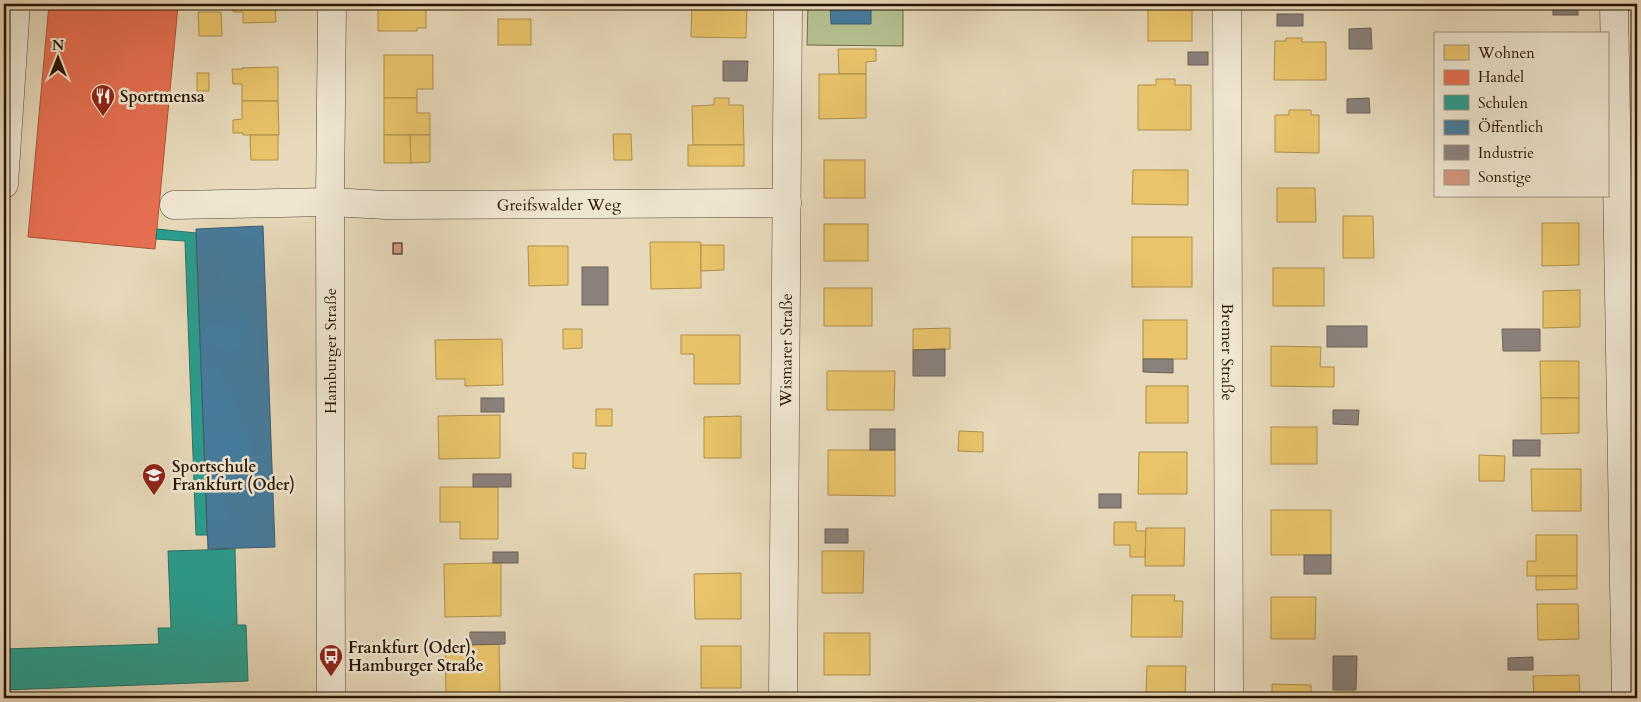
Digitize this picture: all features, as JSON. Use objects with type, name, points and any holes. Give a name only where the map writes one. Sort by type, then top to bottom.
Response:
[{"type":"street","points":[[4,184],[16,4]]},
{"type":"street","name":"Hamburger Straße","points":[[331,698],[330,202],[332,4]]},
{"type":"street","name":"Wismarer Straße","points":[[783,698],[788,4]]},
{"type":"street","name":"Bremer Straße","points":[[1227,4],[1229,698]]},
{"type":"street","points":[[1614,4],[1626,698]]},
{"type":"street","name":"Greifswalder Weg","points":[[174,205],[330,202],[386,205],[787,203]]},
{"type":"green space","points":[[808,4],[903,4],[903,46],[807,45]]},
{"type":"building: Wohnen","points":[[233,4],[275,4],[276,22],[243,23],[243,12],[233,12]]},
{"type":"building: Wohnen","points":[[378,4],[426,4],[426,28],[417,28],[417,31],[378,31]]},
{"type":"building: Wohnen","points":[[692,4],[747,4],[746,38],[691,37]]},
{"type":"building: Wohnen","points":[[1148,4],[1192,4],[1192,41],[1148,41]]},
{"type":"building: Wohnen","points":[[1276,4],[1315,4],[1315,8],[1276,8]]},
{"type":"building: Wohnen","points":[[198,12],[221,12],[222,36],[199,36]]},
{"type":"building: Wohnen","points":[[498,19],[531,19],[531,45],[498,45]]},
{"type":"building: Wohnen","points":[[1286,38],[1302,38],[1302,42],[1326,42],[1326,80],[1274,80],[1275,41],[1286,41]]},
{"type":"building: Wohnen","points":[[838,49],[876,49],[876,61],[866,62],[866,74],[839,74]]},
{"type":"building: Wohnen","points":[[384,55],[433,55],[433,89],[417,89],[417,98],[384,98]]},
{"type":"building: Wohnen","points":[[278,67],[278,101],[242,101],[242,84],[233,84],[232,69]]},
{"type":"building: Wohnen","points":[[197,73],[209,73],[209,91],[197,91]]},
{"type":"building: Wohnen","points":[[819,74],[866,74],[866,118],[819,119]]},
{"type":"building: Wohnen","points":[[1156,79],[1175,79],[1175,85],[1191,85],[1191,130],[1138,130],[1138,85],[1156,85]]},
{"type":"building: Wohnen","points":[[384,98],[417,98],[417,113],[430,113],[430,135],[384,135]]},
{"type":"building: Wohnen","points":[[714,98],[729,98],[729,105],[743,105],[744,145],[693,145],[692,106],[714,105]]},
{"type":"building: Wohnen","points":[[242,101],[278,101],[279,135],[243,135],[243,133],[233,133],[233,120],[242,119]]},
{"type":"building: Wohnen","points":[[1289,110],[1311,110],[1311,115],[1319,115],[1319,153],[1275,152],[1275,115],[1289,115]]},
{"type":"building: Wohnen","points":[[613,134],[631,134],[632,160],[614,160]]},
{"type":"building: Wohnen","points":[[250,135],[278,135],[278,160],[251,160]]},
{"type":"building: Wohnen","points":[[384,135],[410,135],[411,163],[384,163]]},
{"type":"building: Wohnen","points":[[410,135],[430,135],[430,162],[411,163]]},
{"type":"building: Wohnen","points":[[688,145],[744,145],[744,166],[688,166]]},
{"type":"building: Wohnen","points":[[824,160],[865,160],[865,198],[824,198]]},
{"type":"building: Wohnen","points":[[1133,170],[1188,170],[1188,205],[1132,204]]},
{"type":"building: Wohnen","points":[[1277,188],[1315,188],[1316,222],[1277,222]]},
{"type":"building: Wohnen","points":[[1343,216],[1373,216],[1374,258],[1343,258]]},
{"type":"building: Wohnen","points":[[1542,223],[1579,223],[1579,265],[1542,266]]},
{"type":"building: Wohnen","points":[[824,224],[868,224],[868,261],[824,261]]},
{"type":"building: Wohnen","points":[[1132,237],[1192,237],[1192,287],[1132,287]]},
{"type":"building: Wohnen","points":[[650,242],[701,242],[701,288],[651,289]]},
{"type":"building: Wohnen","points":[[701,245],[724,245],[724,270],[701,271]]},
{"type":"building: Wohnen","points":[[528,246],[568,246],[568,285],[529,286]]},
{"type":"building: Wohnen","points":[[1273,268],[1324,268],[1324,306],[1273,306]]},
{"type":"building: Wohnen","points":[[824,288],[872,288],[872,326],[824,326]]},
{"type":"building: Wohnen","points":[[1580,290],[1580,327],[1543,328],[1543,291]]},
{"type":"building: Wohnen","points":[[1143,320],[1187,320],[1187,359],[1143,359]]},
{"type":"building: Wohnen","points":[[950,328],[950,349],[913,350],[913,329]]},
{"type":"building: Wohnen","points":[[563,329],[582,329],[582,348],[563,349]]},
{"type":"building: Wohnen","points":[[681,335],[740,335],[740,384],[694,384],[694,354],[681,354]]},
{"type":"building: Wohnen","points":[[502,339],[503,385],[465,386],[465,379],[436,379],[435,340]]},
{"type":"building: Wohnen","points":[[1271,346],[1321,347],[1320,367],[1334,367],[1334,387],[1271,386]]},
{"type":"building: Wohnen","points":[[1540,361],[1579,361],[1579,398],[1541,398]]},
{"type":"building: Wohnen","points":[[827,371],[895,371],[894,410],[827,410]]},
{"type":"building: Wohnen","points":[[1146,386],[1188,386],[1188,423],[1146,423]]},
{"type":"building: Wohnen","points":[[1541,398],[1579,398],[1579,433],[1541,434]]},
{"type":"building: Wohnen","points":[[596,409],[612,409],[612,426],[596,426]]},
{"type":"building: Wohnen","points":[[500,415],[500,458],[439,459],[438,416]]},
{"type":"building: Wohnen","points":[[741,416],[741,458],[704,458],[704,417]]},
{"type":"building: Wohnen","points":[[1271,427],[1317,427],[1317,464],[1271,464]]},
{"type":"building: Wohnen","points":[[959,431],[983,432],[983,452],[958,451]]},
{"type":"building: Wohnen","points":[[828,450],[895,450],[895,496],[828,495]]},
{"type":"building: Wohnen","points":[[1139,452],[1187,452],[1187,494],[1138,494]]},
{"type":"building: Wohnen","points":[[573,453],[586,453],[585,469],[573,468]]},
{"type":"building: Wohnen","points":[[1479,455],[1505,456],[1504,481],[1479,481]]},
{"type":"building: Wohnen","points":[[1531,469],[1581,469],[1581,511],[1532,511]]},
{"type":"building: Wohnen","points":[[440,487],[498,487],[498,539],[460,539],[460,522],[440,522]]},
{"type":"building: Wohnen","points":[[1271,510],[1331,510],[1331,555],[1271,555]]},
{"type":"building: Wohnen","points":[[1114,522],[1136,522],[1136,531],[1146,531],[1145,557],[1130,557],[1130,545],[1114,545]]},
{"type":"building: Wohnen","points":[[1146,528],[1185,528],[1184,566],[1145,566]]},
{"type":"building: Wohnen","points":[[1536,535],[1577,535],[1577,576],[1527,576],[1527,561],[1536,561]]},
{"type":"building: Wohnen","points":[[822,551],[864,551],[863,593],[822,593]]},
{"type":"building: Wohnen","points":[[501,563],[501,616],[445,617],[444,564]]},
{"type":"building: Wohnen","points":[[741,573],[741,619],[695,619],[694,574]]},
{"type":"building: Wohnen","points":[[1536,576],[1577,576],[1577,589],[1536,590]]},
{"type":"building: Wohnen","points":[[1132,595],[1175,595],[1174,601],[1183,601],[1182,637],[1131,637]]},
{"type":"building: Wohnen","points":[[1271,597],[1316,597],[1315,639],[1271,639]]},
{"type":"building: Wohnen","points":[[1537,604],[1578,604],[1579,639],[1538,640]]},
{"type":"building: Wohnen","points":[[824,633],[870,633],[870,675],[824,675]]},
{"type":"building: Wohnen","points":[[499,644],[500,694],[446,694],[445,645]]},
{"type":"building: Wohnen","points":[[701,646],[741,646],[741,688],[701,688]]},
{"type":"building: Wohnen","points":[[1147,666],[1186,666],[1185,696],[1146,695]]},
{"type":"building: Wohnen","points":[[1579,675],[1580,698],[1534,698],[1533,676]]},
{"type":"building: Wohnen","points":[[1272,684],[1311,685],[1311,698],[1272,698]]},
{"type":"building: Handel","name":"Sportmensa","points":[[49,4],[153,4],[178,6],[155,249],[28,237]]},
{"type":"building: Schulen","points":[[157,229],[196,233],[207,535],[196,535],[185,241],[156,239]]},
{"type":"building: Schulen","points":[[235,549],[237,625],[246,625],[248,681],[4,690],[4,649],[159,644],[158,628],[171,628],[168,551]]},
{"type":"building: Öffentlich","points":[[830,4],[871,4],[871,24],[831,24]]},
{"type":"building: Öffentlich","points":[[263,226],[275,547],[208,549],[196,229]]},
{"type":"building: Industrie","points":[[1553,4],[1578,4],[1578,15],[1553,15]]},
{"type":"building: Industrie","points":[[1277,14],[1303,14],[1303,26],[1277,26]]},
{"type":"building: Industrie","points":[[1371,28],[1372,49],[1349,49],[1349,29]]},
{"type":"building: Industrie","points":[[1188,52],[1208,52],[1208,65],[1188,65]]},
{"type":"building: Industrie","points":[[723,61],[748,61],[747,81],[723,81]]},
{"type":"building: Industrie","points":[[1369,98],[1370,113],[1347,113],[1347,99]]},
{"type":"building: Industrie","points":[[582,267],[608,267],[608,305],[582,305]]},
{"type":"building: Industrie","points":[[1327,326],[1367,326],[1367,347],[1327,347]]},
{"type":"building: Industrie","points":[[1502,329],[1540,329],[1540,351],[1503,351]]},
{"type":"building: Industrie","points":[[945,349],[945,376],[913,376],[913,350]]},
{"type":"building: Industrie","points":[[1143,359],[1173,359],[1173,373],[1143,372]]},
{"type":"building: Industrie","points":[[481,398],[504,398],[504,412],[481,412]]},
{"type":"building: Industrie","points":[[1333,410],[1359,410],[1358,425],[1333,424]]},
{"type":"building: Industrie","points":[[870,429],[895,429],[895,450],[870,450]]},
{"type":"building: Industrie","points":[[1513,440],[1540,440],[1540,456],[1513,456]]},
{"type":"building: Industrie","points":[[473,474],[511,474],[511,487],[473,487]]},
{"type":"building: Industrie","points":[[1099,494],[1121,494],[1121,508],[1099,508]]},
{"type":"building: Industrie","points":[[825,529],[848,529],[848,543],[825,543]]},
{"type":"building: Industrie","points":[[493,552],[518,552],[518,563],[493,563]]},
{"type":"building: Industrie","points":[[1304,555],[1331,555],[1331,574],[1304,574]]},
{"type":"building: Industrie","points":[[470,632],[505,632],[505,644],[470,645]]},
{"type":"building: Industrie","points":[[1333,656],[1357,656],[1356,690],[1333,690]]},
{"type":"building: Industrie","points":[[1533,657],[1533,670],[1508,670],[1508,658]]},
{"type":"building: Sonstige","points":[[393,243],[402,243],[402,254],[393,254]]},
{"type":"place","name":"Sportmensa","points":[[103,117]]},
{"type":"place","name":"Sportschule Frankfurt (Oder)","points":[[154,496]]},
{"type":"place","name":"Frankfurt (Oder), Hamburger Straße","points":[[331,677]]}]
